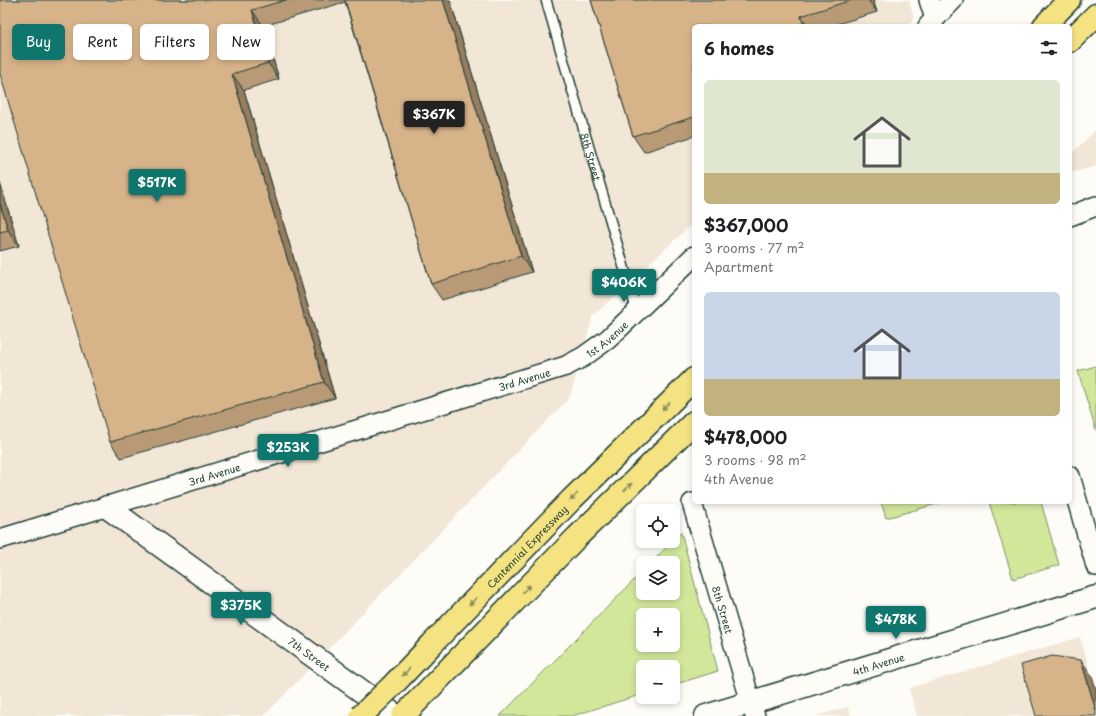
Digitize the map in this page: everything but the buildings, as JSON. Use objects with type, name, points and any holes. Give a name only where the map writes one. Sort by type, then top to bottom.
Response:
[{"type":"highway","points":[[1046,24],[1069,0]]},
{"type":"highway","points":[[1072,39],[1096,15]]},
{"type":"highway","name":"Centennial Expressway","points":[[361,716],[391,687],[571,500],[692,381]]},
{"type":"highway","points":[[403,716],[576,538],[692,424]]},
{"type":"street","points":[[929,0],[931,23]]},
{"type":"street","points":[[931,23],[953,0]]},
{"type":"street","points":[[1072,215],[1096,206]]},
{"type":"street","name":"1st Avenue","points":[[566,366],[583,357],[608,339],[692,258]]},
{"type":"street","name":"3rd Avenue","points":[[0,539],[566,366]]},
{"type":"street","points":[[1072,483],[1096,566]]},
{"type":"street","name":"8th Street","points":[[692,504],[753,709]]},
{"type":"street","name":"7th Street","points":[[107,507],[396,716]]},
{"type":"street","name":"4th Avenue","points":[[706,716],[753,709],[1096,597]]},
{"type":"lane","name":"8th Street","points":[[546,0],[637,312]]},
{"type":"shaded area","points":[[0,0],[909,0],[914,19],[909,24],[692,24],[692,224],[593,316],[570,397],[264,716],[0,716]]},
{"type":"shaded area","points":[[1096,130],[1096,166],[1072,172],[1072,153]]},
{"type":"shaded area","points":[[1080,637],[1096,690],[1096,716],[917,716],[909,688]]},
{"type":"shaded area","points":[[848,707],[851,716],[816,716]]},
{"type":"green space","points":[[1096,366],[1096,431],[1078,371]]},
{"type":"green space","points":[[882,504],[937,504],[886,518]]},
{"type":"green space","points":[[990,504],[1042,504],[1059,565],[1013,579]]},
{"type":"green space","points":[[681,532],[718,671],[680,683],[680,660],[636,660],[636,696],[572,716],[500,716],[636,578],[636,600],[680,600],[680,556],[658,556],[666,548],[680,548]]}]
